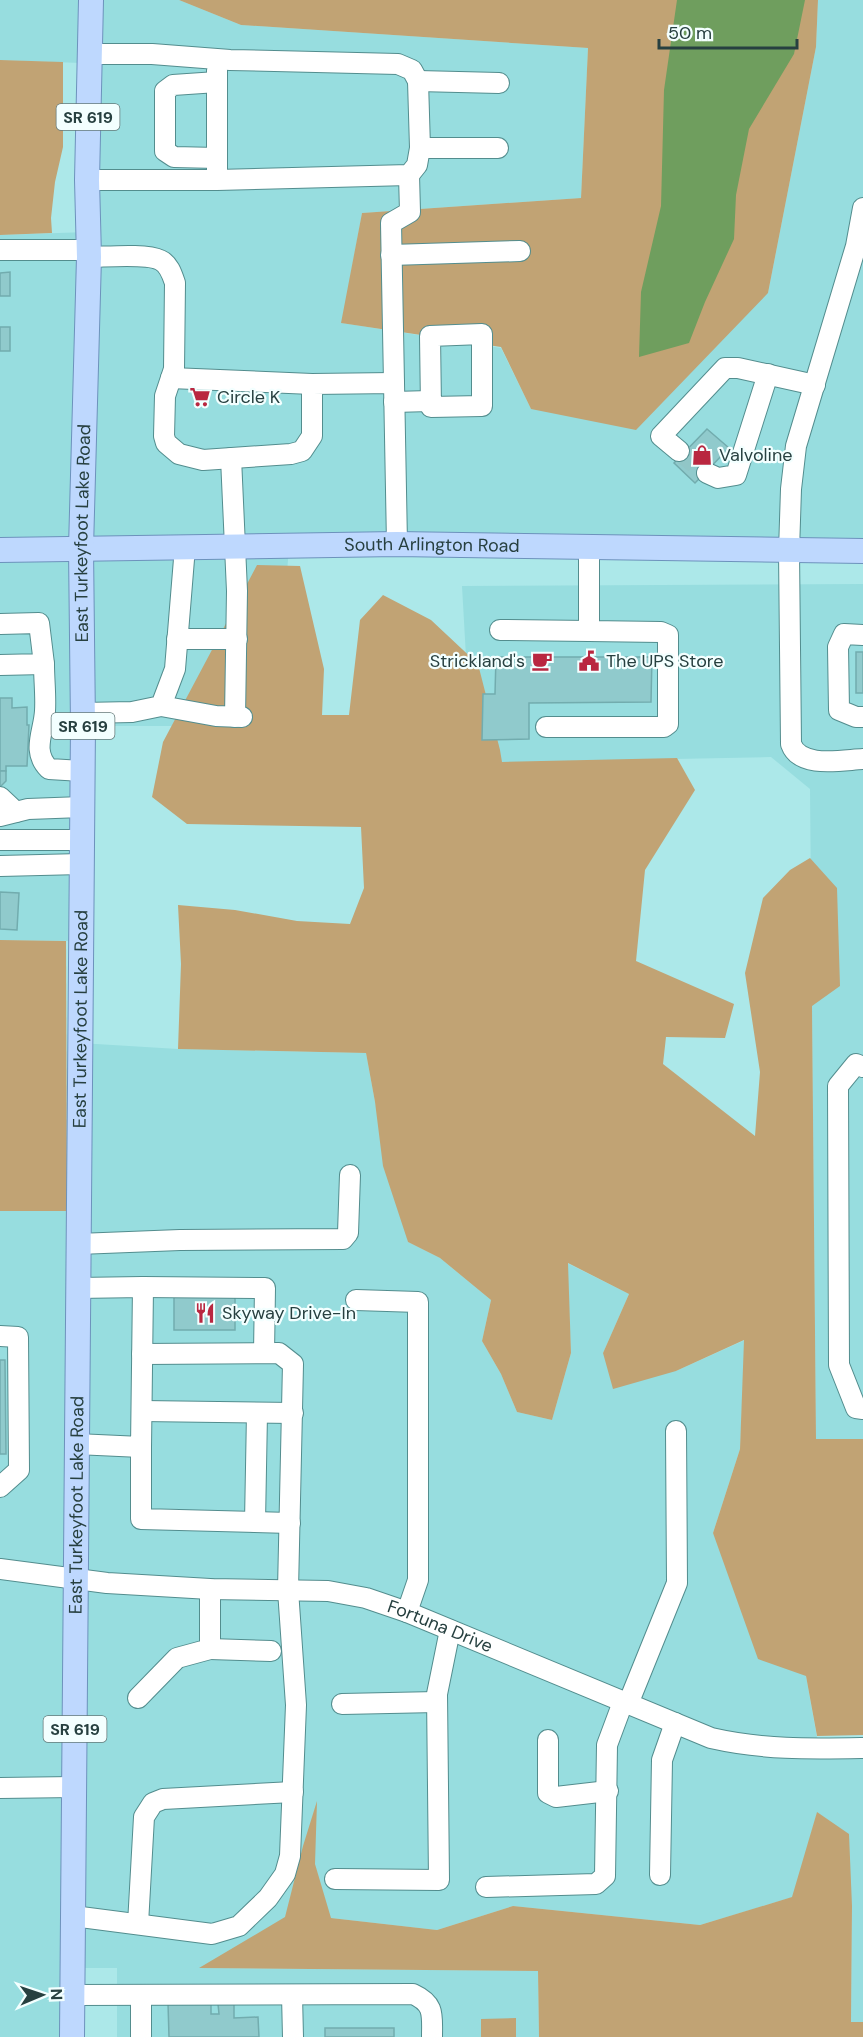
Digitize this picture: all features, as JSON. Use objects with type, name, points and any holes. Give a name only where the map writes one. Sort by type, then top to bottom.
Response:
[{"type":"main road","name":"East Turkeyfoot Lake Road","points":[[72,2037],[83,713],[81,548],[89,253],[87,180],[91,0]]},
{"type":"main road","name":"South Arlington Road","points":[[0,550],[397,544],[863,551]]},
{"type":"street","points":[[90,54],[152,54],[217,59],[398,64],[412,70],[417,81],[420,148],[417,165],[409,175],[410,212],[392,223],[397,544]]},
{"type":"street","points":[[217,59],[217,180]]},
{"type":"street","points":[[417,81],[499,83]]},
{"type":"street","points":[[217,82],[173,85],[165,91],[165,151],[174,157],[217,158]]},
{"type":"street","points":[[420,148],[498,148]]},
{"type":"street","points":[[87,180],[217,180],[409,175]]},
{"type":"street","points":[[863,208],[855,246],[796,446],[791,489],[789,550],[791,744],[794,751],[805,758],[814,760],[863,759]]},
{"type":"street","points":[[0,250],[89,253],[150,257],[161,260],[172,274],[175,283],[174,369],[165,396],[164,436],[166,443],[179,454],[203,460],[302,452],[312,436],[312,384]]},
{"type":"street","points":[[391,255],[520,251]]},
{"type":"street","points":[[482,334],[482,406],[431,407],[430,401],[430,336],[482,334]]},
{"type":"street","points":[[679,451],[661,436],[725,368],[738,368],[815,385]]},
{"type":"street","points":[[707,473],[718,478],[736,475],[768,374]]},
{"type":"street","points":[[171,378],[312,384],[394,393],[430,401]]},
{"type":"street","points":[[83,713],[132,712],[161,706],[216,716],[238,717],[237,591],[231,458]]},
{"type":"street","points":[[161,706],[175,669],[184,547]]},
{"type":"street","points":[[589,548],[589,631]]},
{"type":"street","points":[[0,624],[39,623],[44,664],[45,713],[39,736],[39,754],[49,769],[82,771]]},
{"type":"street","points":[[500,630],[662,632],[668,635],[668,724],[664,727],[546,728]]},
{"type":"street","points":[[863,634],[844,634],[838,647],[838,710],[856,717],[863,717]]},
{"type":"street","points":[[177,639],[237,639]]},
{"type":"street","points":[[0,665],[44,664]]},
{"type":"street","points":[[4,810],[82,807]]},
{"type":"street","points":[[0,840],[81,840]]},
{"type":"street","points":[[0,866],[81,864]]},
{"type":"street","points":[[863,1067],[856,1065],[838,1086],[838,1110],[839,1365],[856,1408],[863,1409]]},
{"type":"street","points":[[78,1244],[180,1240],[343,1239],[348,1233],[350,1175]]},
{"type":"street","points":[[142,1287],[141,1519],[290,1523]]},
{"type":"street","points":[[78,1288],[265,1288],[264,1353]]},
{"type":"street","points":[[356,1300],[418,1302],[418,1580],[407,1612]]},
{"type":"street","points":[[0,1336],[18,1337],[19,1470],[0,1487]]},
{"type":"street","points":[[73,1916],[212,1934],[238,1926],[268,1898],[285,1874],[290,1856],[296,1705],[288,1590],[293,1364],[279,1353],[142,1354]]},
{"type":"street","points":[[142,1411],[293,1413]]},
{"type":"street","points":[[255,1522],[257,1413]]},
{"type":"street","points":[[486,1887],[596,1884],[605,1876],[607,1745],[677,1583],[676,1431]]},
{"type":"street","points":[[76,1444],[141,1447]]},
{"type":"street","name":"Fortuna Drive","points":[[0,1569],[76,1580],[210,1589],[328,1591],[366,1598],[407,1612],[711,1738],[744,1746],[796,1749],[863,1748]]},
{"type":"street","points":[[210,1589],[210,1649]]},
{"type":"street","points":[[335,1879],[439,1880],[437,1702],[450,1630]]},
{"type":"street","points":[[138,1698],[177,1658],[210,1649],[271,1651]]},
{"type":"street","points":[[342,1704],[437,1702]]},
{"type":"street","points":[[660,1875],[662,1760],[675,1723]]},
{"type":"street","points":[[548,1740],[548,1793],[556,1797],[608,1791]]},
{"type":"street","points":[[0,1788],[74,1787]]},
{"type":"street","points":[[138,1924],[144,1817],[153,1803],[163,1799],[293,1792]]},
{"type":"street","points":[[73,1995],[413,1994],[425,2000],[432,2011],[432,2037]]},
{"type":"street","points":[[141,1995],[141,2037]]},
{"type":"street","points":[[292,1995],[293,2037]]},
{"type":"shaded area","points":[[0,0],[81,0],[81,63],[0,60]]},
{"type":"shaded area","points":[[91,0],[179,0],[241,25],[588,48],[581,198],[362,213],[342,323],[501,348],[531,409],[768,293],[816,47],[818,0],[863,0],[863,551],[289,547],[275,726],[83,726],[81,941],[0,940],[0,235],[87,232]]},
{"type":"shaded area","points":[[179,0],[818,0],[816,47],[768,293],[636,430],[531,409],[501,347],[341,323],[362,213],[581,198],[588,48],[241,25]]},
{"type":"shaded area","points":[[677,0],[805,0],[794,54],[749,129],[736,195],[734,239],[689,343],[639,357],[641,292],[661,206],[664,90]]},
{"type":"shaded area","points":[[0,60],[63,62],[63,147],[55,182],[51,218],[52,233],[0,235]]},
{"type":"shaded area","points":[[257,565],[300,566],[324,669],[322,715],[349,715],[360,620],[383,595],[431,620],[478,664],[502,762],[677,758],[695,790],[645,870],[636,961],[734,1004],[725,1038],[666,1037],[663,1064],[755,1136],[760,1072],[745,973],[763,898],[790,870],[810,858],[837,888],[840,986],[812,1006],[816,1439],[863,1439],[863,1735],[817,1736],[806,1676],[758,1659],[713,1533],[740,1449],[744,1340],[676,1371],[613,1389],[603,1353],[629,1294],[568,1263],[571,1353],[552,1420],[517,1412],[501,1374],[482,1341],[491,1300],[440,1258],[408,1242],[383,1166],[366,1053],[178,1049],[181,964],[178,905],[235,910],[297,921],[350,924],[364,888],[361,827],[187,824],[152,797],[163,742]]},
{"type":"shaded area","points":[[863,584],[863,1439],[816,1439],[810,789],[771,757],[472,763],[462,586]]},
{"type":"shaded area","points":[[0,940],[66,941],[67,1211],[0,1211]]},
{"type":"shaded area","points":[[80,1043],[178,1049],[366,1053],[375,1102],[408,1242],[440,1258],[491,1300],[482,1341],[501,1374],[517,1412],[552,1420],[571,1353],[567,1263],[629,1294],[603,1353],[676,1371],[745,1340],[740,1449],[713,1533],[806,1676],[819,1749],[863,1748],[863,2022],[851,2022],[852,1906],[817,1813],[793,1897],[700,1925],[513,1906],[437,1930],[331,1918],[201,1968],[538,1971],[539,2037],[117,2037],[117,1968],[73,1968],[62,2037],[0,2037],[0,1211],[78,1210]]},
{"type":"shaded area","points":[[317,1801],[315,1864],[331,1918],[437,1930],[513,1906],[700,1925],[792,1897],[817,1812],[849,1834],[852,1906],[851,2022],[863,2022],[863,2037],[539,2037],[538,1971],[199,1968],[285,1917]]},
{"type":"shaded area","points":[[516,2018],[516,2037],[481,2037],[481,2019]]},
{"type":"building","points":[[10,272],[10,296],[0,296],[0,273]]},
{"type":"building","points":[[0,327],[10,327],[10,351],[0,351]]},
{"type":"building","name":"Valvoline","points":[[707,429],[729,448],[695,483],[674,463]]},
{"type":"building","points":[[856,652],[863,652],[863,693],[856,693]]},
{"type":"building","points":[[496,657],[652,657],[651,702],[529,703],[529,739],[482,740],[483,694],[495,694]]},
{"type":"building","points":[[0,698],[12,698],[12,708],[27,707],[27,725],[29,725],[27,766],[6,766],[6,771],[0,771]]},
{"type":"building","points":[[0,771],[6,771],[6,781],[0,787]]},
{"type":"building","points":[[0,892],[19,893],[17,930],[0,929]]},
{"type":"building","name":"Skyway Drive-In","points":[[174,1297],[235,1297],[235,1330],[174,1330]]},
{"type":"building","points":[[0,1360],[5,1360],[6,1454],[0,1454]]},
{"type":"building","points":[[211,2002],[211,2014],[219,2014],[218,2004],[234,2004],[234,2018],[258,2017],[259,2037],[169,2037],[168,2003]]},
{"type":"building","points":[[325,2028],[394,2028],[394,2037],[325,2037]]},
{"type":"tunnel","points":[[679,451],[707,473]]},
{"type":"place","name":"Circle K","points":[[200,397]]},
{"type":"place","name":"Valvoline","points":[[702,455]]},
{"type":"place","name":"Strickland's","points":[[542,661]]},
{"type":"place","name":"The UPS Store","points":[[589,661]]},
{"type":"place","name":"Skyway Drive-In","points":[[205,1313]]}]
